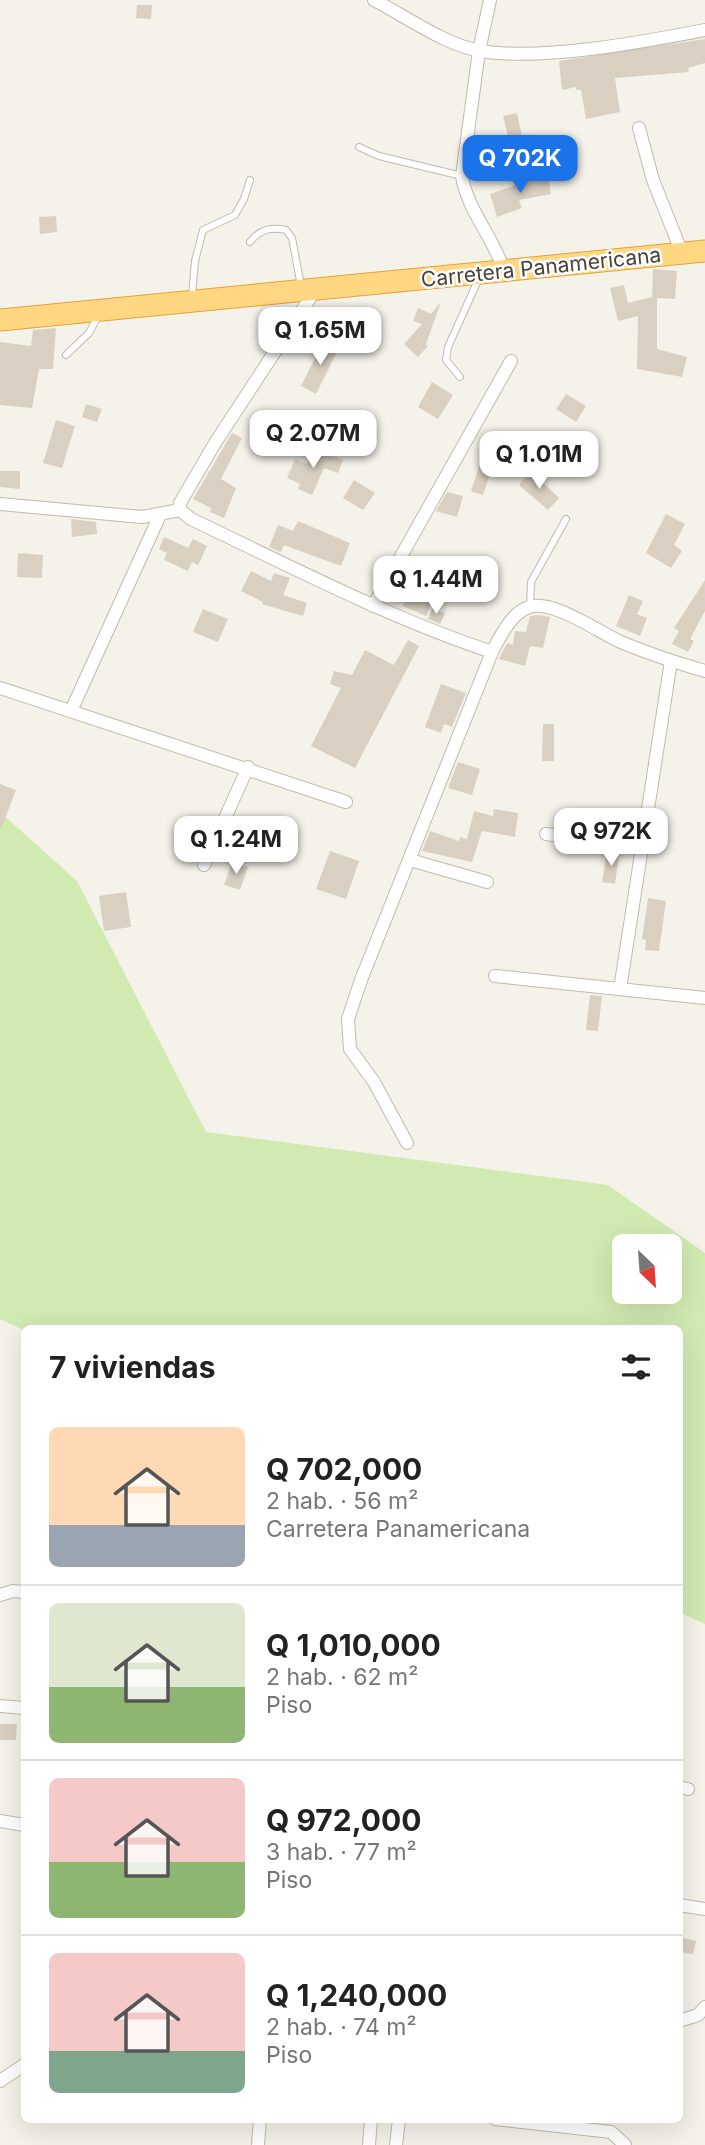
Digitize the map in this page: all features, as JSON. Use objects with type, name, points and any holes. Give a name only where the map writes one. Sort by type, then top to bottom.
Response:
[{"type":"highway","name":"Carretera Panamericana","points":[[0,320],[705,251]]},
{"type":"street","points":[[374,0],[455,42],[479,51],[538,53],[705,30]]},
{"type":"street","points":[[490,0],[479,51],[462,176],[465,192],[492,239],[504,271]]},
{"type":"street","points":[[639,128],[653,180],[682,253]]},
{"type":"street","points":[[180,510],[180,503],[215,443],[309,290]]},
{"type":"street","points":[[373,606],[511,361]]},
{"type":"street","points":[[0,504],[142,517],[180,510]]},
{"type":"street","points":[[180,510],[191,519],[373,606],[428,631],[492,652]]},
{"type":"street","points":[[71,711],[160,515]]},
{"type":"street","points":[[407,1143],[374,1082],[351,1049],[347,1034],[348,1018],[360,980],[492,652],[511,621],[530,607],[578,619],[621,642],[671,662],[705,671]]},
{"type":"street","points":[[620,989],[671,662]]},
{"type":"street","points":[[0,688],[248,767],[346,802]]},
{"type":"street","points":[[204,865],[248,767]]},
{"type":"street","points":[[546,834],[640,848]]},
{"type":"street","points":[[410,860],[487,882]]},
{"type":"street","points":[[495,976],[705,998]]},
{"type":"street","points":[[0,1595],[21,1592]]},
{"type":"street","points":[[0,1706],[21,1709]]},
{"type":"street","points":[[0,1821],[21,1824]]},
{"type":"street","points":[[683,1906],[705,1909]]},
{"type":"street","points":[[683,2020],[698,2015],[705,2007]]},
{"type":"street","points":[[0,2081],[21,2067]]},
{"type":"street","points":[[258,2145],[260,2123]]},
{"type":"street","points":[[369,2145],[371,2123]]},
{"type":"street","points":[[396,2145],[399,2123]]},
{"type":"street","points":[[533,2123],[611,2132],[625,2145]]},
{"type":"lane","points":[[359,147],[379,156],[462,176]]},
{"type":"lane","points":[[192,302],[195,261],[203,230],[234,215],[244,199],[250,180]]},
{"type":"lane","points":[[250,242],[256,234],[272,227],[286,230],[292,238],[309,290]]},
{"type":"lane","points":[[460,377],[446,360],[448,347],[480,273]]},
{"type":"lane","points":[[65,355],[96,324],[98,311]]},
{"type":"lane","points":[[530,607],[531,582],[566,519]]},
{"type":"green space","points":[[0,812],[77,881],[206,1132],[608,1185],[678,1234],[612,1234],[612,1304],[682,1304],[682,1237],[705,1253],[705,1624],[683,1614],[683,1325],[21,1325],[21,1329],[0,1319]]},
{"type":"building","points":[[137,5],[152,5],[151,19],[136,18]]},
{"type":"building","points":[[705,39],[705,63],[688,68],[689,72],[615,78],[620,112],[586,119],[581,90],[576,90],[576,87],[562,90],[559,61]]},
{"type":"building","points":[[517,113],[522,137],[532,134],[539,164],[484,173],[482,141],[508,136],[503,116]]},
{"type":"building","points":[[548,174],[551,194],[519,200],[522,208],[497,217],[490,194]]},
{"type":"building","points":[[56,216],[57,232],[40,234],[39,217]]},
{"type":"building","points":[[653,269],[677,271],[675,299],[657,298],[657,349],[687,357],[682,377],[637,369],[638,316],[618,321],[610,288],[624,285],[628,303],[652,297]]},
{"type":"building","points":[[441,302],[426,344],[428,346],[418,357],[404,344],[422,324],[413,321],[418,308],[431,314]]},
{"type":"building","points":[[56,328],[53,369],[39,369],[32,408],[0,405],[0,342],[31,346],[33,330]]},
{"type":"building","points":[[324,341],[339,348],[316,394],[301,386]]},
{"type":"building","points":[[432,382],[453,395],[438,419],[418,407]]},
{"type":"building","points":[[566,394],[586,406],[576,422],[556,409]]},
{"type":"building","points":[[86,404],[102,409],[97,422],[82,417]]},
{"type":"building","points":[[56,420],[75,426],[62,468],[43,463]]},
{"type":"building","points":[[232,433],[242,438],[221,479],[236,488],[224,518],[210,512],[211,508],[193,499]]},
{"type":"building","points":[[313,448],[343,460],[338,473],[324,468],[312,495],[298,489],[300,484],[287,478],[295,459],[307,464]]},
{"type":"building","points":[[480,464],[492,468],[483,495],[471,491]]},
{"type":"building","points":[[0,471],[20,471],[20,489],[0,487]]},
{"type":"building","points":[[531,471],[559,498],[548,510],[519,485]]},
{"type":"building","points":[[354,480],[375,493],[363,510],[343,498]]},
{"type":"building","points":[[447,492],[463,496],[457,517],[436,511]]},
{"type":"building","points":[[666,514],[685,524],[674,545],[682,551],[671,568],[646,553]]},
{"type":"building","points":[[71,519],[96,522],[97,534],[72,537]]},
{"type":"building","points":[[298,521],[350,543],[341,566],[284,545],[281,552],[269,547],[278,525],[293,531]]},
{"type":"building","points":[[164,537],[188,548],[193,539],[207,546],[198,565],[192,562],[188,571],[164,560],[167,553],[159,549]]},
{"type":"building","points":[[18,553],[43,555],[42,578],[17,577]]},
{"type":"building","points":[[404,568],[421,578],[423,572],[441,578],[426,616],[403,606],[405,601],[390,593]]},
{"type":"building","points":[[251,571],[271,581],[274,573],[290,578],[283,595],[307,603],[303,616],[262,604],[263,602],[241,591]]},
{"type":"building","points":[[705,580],[705,611],[690,639],[694,641],[688,652],[672,644],[679,631],[674,628]]},
{"type":"building","points":[[629,595],[643,601],[637,614],[647,618],[640,636],[616,626]]},
{"type":"building","points":[[203,609],[228,619],[218,642],[193,632]]},
{"type":"building","points":[[432,609],[445,613],[440,624],[428,619]]},
{"type":"building","points":[[530,616],[550,617],[543,648],[530,646],[525,666],[499,659],[507,643],[513,645],[515,631],[526,632]]},
{"type":"building","points":[[408,640],[419,646],[355,768],[311,746],[341,688],[330,684],[334,671],[352,675],[365,650],[394,665]]},
{"type":"building","points":[[441,684],[466,693],[452,727],[444,724],[441,733],[425,727]]},
{"type":"building","points":[[543,724],[554,724],[554,761],[542,761]]},
{"type":"building","points":[[458,762],[480,769],[472,795],[448,788]]},
{"type":"building","points":[[0,784],[16,790],[1,829],[0,828]]},
{"type":"building","points":[[494,809],[518,813],[515,837],[482,831],[472,862],[422,851],[430,831],[459,841],[460,837],[467,839],[474,811],[493,816]]},
{"type":"building","points":[[330,851],[359,861],[346,899],[316,889]]},
{"type":"building","points":[[607,852],[619,854],[615,884],[602,882]]},
{"type":"building","points":[[232,862],[248,867],[240,890],[224,885]]},
{"type":"building","points":[[126,892],[131,927],[104,931],[99,896]]},
{"type":"building","points":[[648,898],[666,901],[659,951],[645,950],[646,940],[642,939]]},
{"type":"building","points":[[590,995],[602,996],[598,1031],[586,1030]]},
{"type":"building","points":[[0,1724],[17,1724],[16,1740],[0,1740]]},
{"type":"building","points":[[683,1938],[696,1941],[693,1954],[683,1953]]}]
